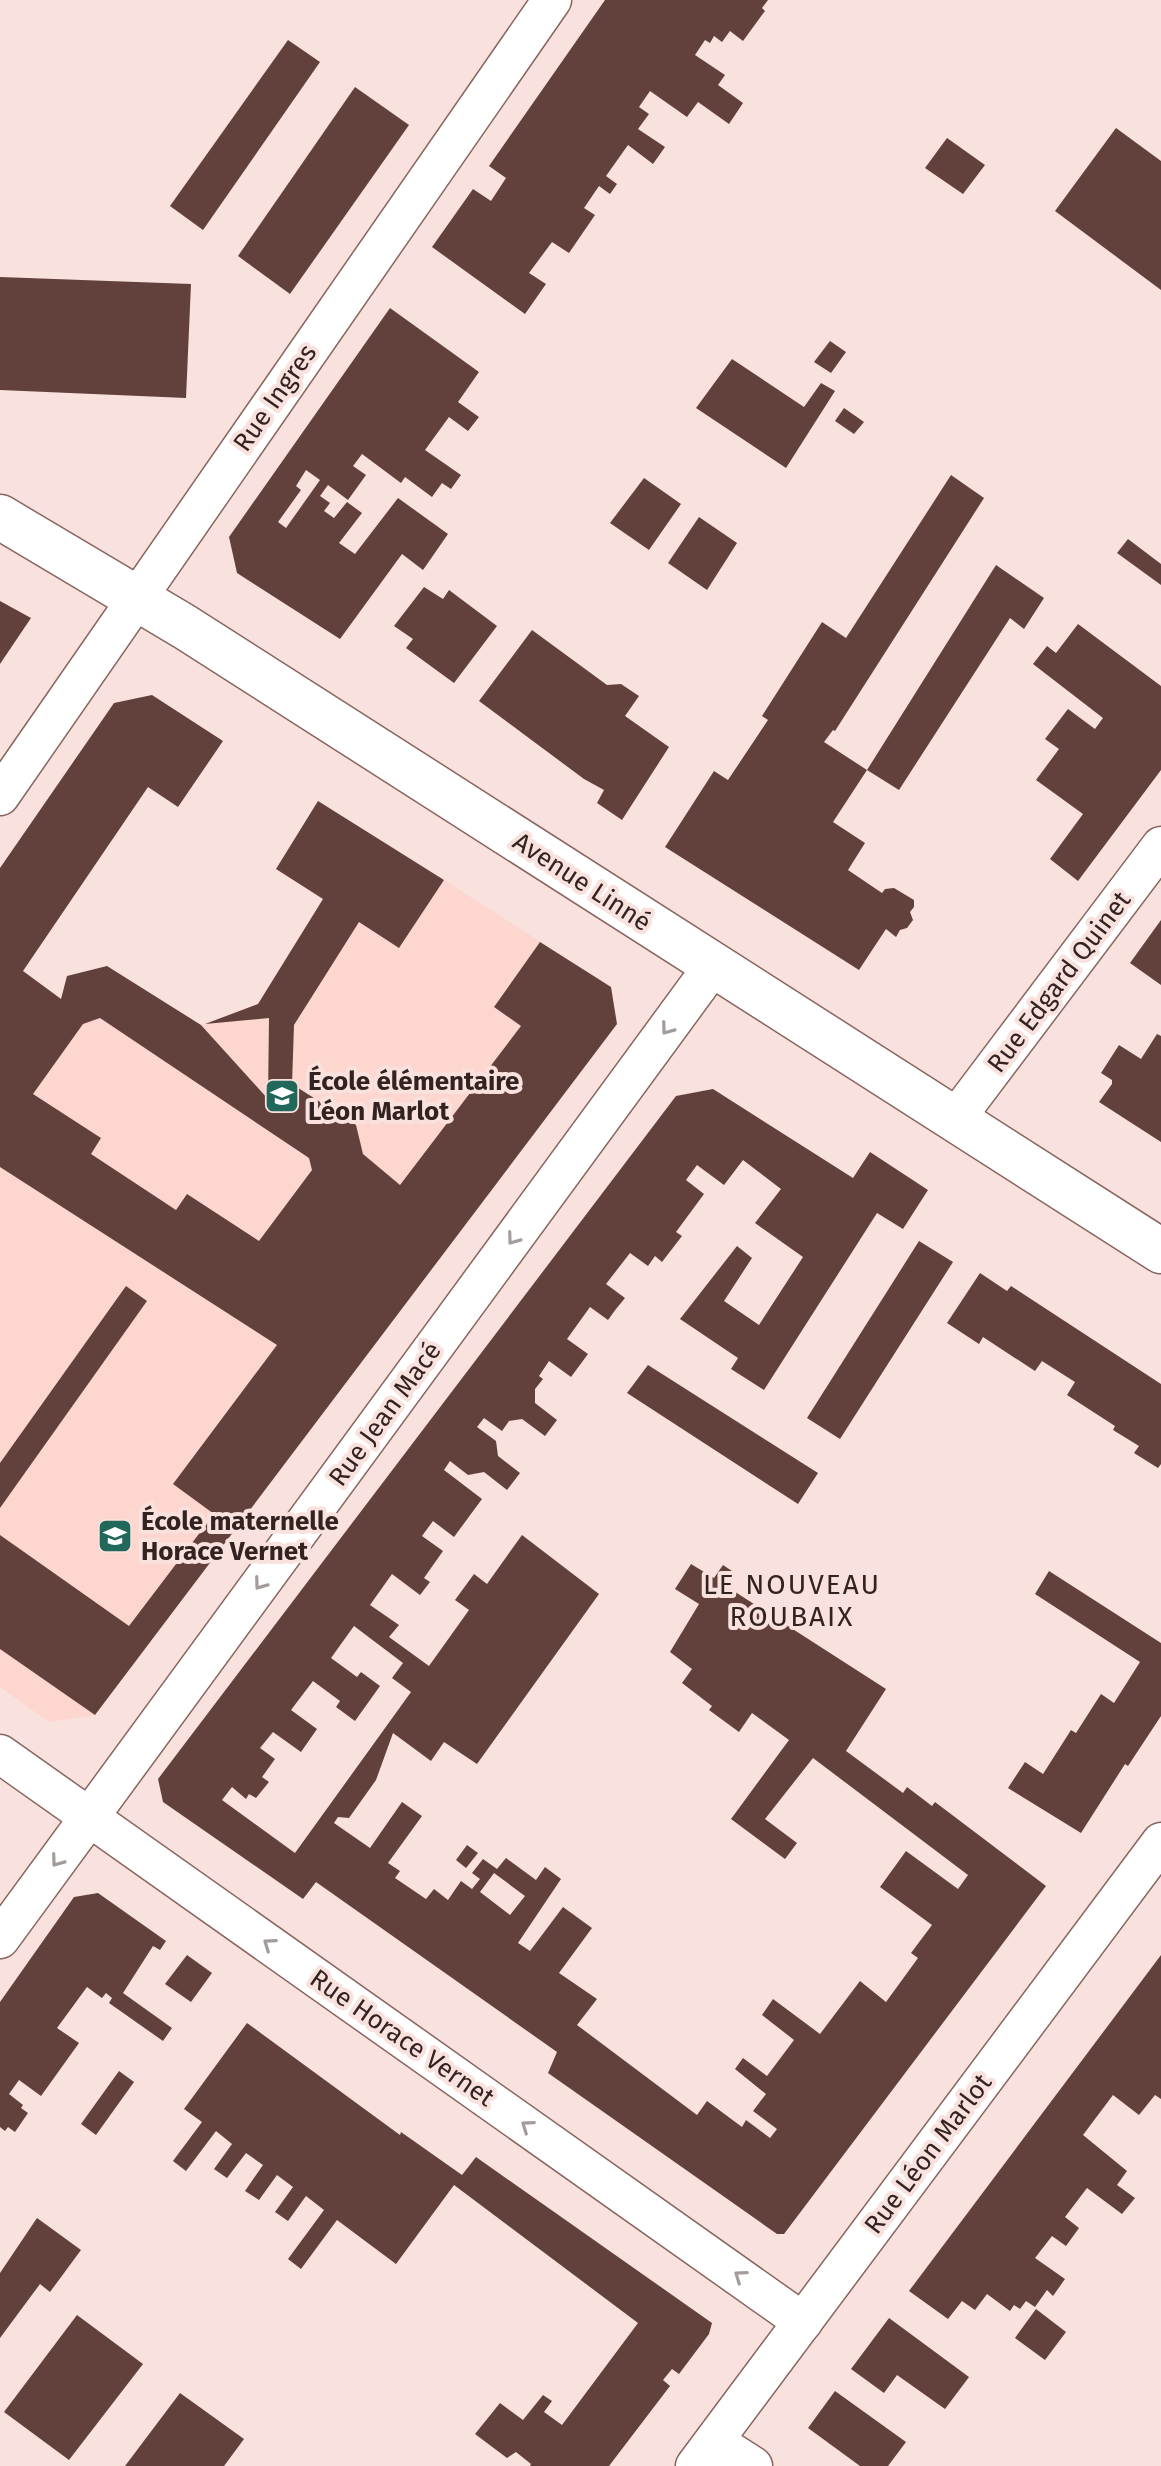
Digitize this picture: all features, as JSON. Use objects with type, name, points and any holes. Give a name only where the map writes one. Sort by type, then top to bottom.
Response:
[{"type":"street","name":"Rue Ingres","points":[[0,796],[552,0]]},
{"type":"street","name":"Avenue Linné","points":[[0,517],[137,597],[1161,1251]]},
{"type":"street","name":"Rue Edgard Quinet","points":[[956,1118],[1161,846]]},
{"type":"street","name":"Rue Jean Macé","points":[[0,1939],[713,966]]},
{"type":"street","name":"Rue Horace Vernet","points":[[0,1754],[803,2322]]},
{"type":"street","name":"Rue Léon Marlot","points":[[704,2454],[1161,1842]]},
{"type":"street","points":[[704,2454],[753,2466]]},
{"type":"shaded area","name":"École élémentaire Léon Marlot","points":[[444,880],[611,987],[617,1024],[95,1715],[49,1722],[0,1687],[0,955],[61,998],[201,1025],[258,1004],[323,899],[399,948]]},
{"type":"building","points":[[605,0],[768,0],[762,8],[765,11],[743,41],[730,31],[722,42],[714,36],[710,43],[705,40],[695,55],[725,75],[718,85],[743,103],[729,124],[698,102],[687,117],[650,91],[639,107],[649,114],[638,129],[665,147],[653,164],[628,145],[606,176],[617,184],[610,194],[599,186],[584,208],[595,215],[569,253],[552,242],[529,273],[546,284],[525,314],[432,247],[473,189],[491,201],[506,178],[489,166]]},
{"type":"building","points":[[288,40],[320,62],[203,230],[170,206]]},
{"type":"building","points":[[355,87],[409,125],[290,294],[238,256]]},
{"type":"building","points":[[1116,128],[1161,161],[1161,290],[1055,211]]},
{"type":"building","points":[[947,138],[985,165],[963,194],[925,168]]},
{"type":"building","points":[[0,277],[191,284],[186,398],[0,390]]},
{"type":"building","points":[[390,308],[479,372],[458,402],[479,417],[468,431],[449,417],[425,450],[461,475],[451,489],[442,483],[432,497],[405,477],[401,483],[362,454],[353,466],[366,475],[348,500],[328,485],[320,496],[330,503],[324,511],[334,518],[347,502],[362,513],[339,543],[355,554],[398,498],[448,534],[423,570],[402,554],[340,639],[237,573],[229,537]],"holes":[[[306,470],[320,480],[286,528],[278,522],[301,490],[296,486]]]},
{"type":"building","points":[[830,341],[846,352],[831,373],[814,362]]},
{"type":"building","points":[[732,359],[804,407],[821,383],[835,391],[786,468],[696,408]]},
{"type":"building","points":[[844,408],[864,422],[854,434],[835,421]]},
{"type":"building","points":[[951,475],[984,498],[835,731],[824,742],[867,770],[833,822],[865,843],[848,870],[882,893],[885,889],[894,888],[914,900],[910,912],[913,920],[907,928],[900,930],[896,937],[886,929],[859,970],[665,847],[714,771],[728,780],[768,720],[762,716],[822,622],[846,638]]},
{"type":"building","points":[[644,478],[681,504],[649,550],[610,523]]},
{"type":"building","points":[[699,517],[737,543],[707,590],[668,563]]},
{"type":"building","points":[[1128,539],[1161,564],[1161,585],[1117,553]]},
{"type":"building","points":[[996,565],[1044,598],[1024,629],[1010,618],[899,790],[867,770]]},
{"type":"building","points":[[424,587],[443,599],[449,590],[497,626],[454,683],[406,648],[413,639],[394,626]]},
{"type":"building","points":[[0,601],[31,618],[0,664]]},
{"type":"building","points":[[1078,624],[1161,686],[1161,770],[1078,881],[1050,859],[1083,814],[1036,780],[1059,749],[1045,739],[1068,709],[1095,729],[1103,718],[1033,664],[1047,646],[1056,653]]},
{"type":"building","points":[[532,630],[607,685],[621,684],[639,696],[625,716],[669,747],[622,820],[597,803],[604,790],[584,779],[479,701]]},
{"type":"building","points":[[152,695],[223,741],[178,807],[148,787],[23,971],[61,999],[67,976],[107,966],[201,1025],[268,1099],[269,1018],[205,1024],[258,1004],[323,899],[276,869],[318,801],[444,880],[399,948],[359,922],[294,1025],[292,1084],[356,1125],[363,1154],[400,1185],[521,1026],[494,1007],[540,942],[611,987],[617,1024],[95,1715],[0,1649],[0,1535],[129,1626],[214,1514],[173,1484],[277,1345],[0,1167],[0,868],[114,703]],"holes":[[[100,1018],[309,1158],[312,1170],[259,1241],[187,1194],[176,1210],[91,1154],[101,1138],[33,1094],[83,1024]]]},
{"type":"building","points":[[1161,920],[1161,985],[1130,963]]},
{"type":"building","points":[[1157,1034],[1161,1036],[1161,1142],[1099,1102],[1112,1084],[1112,1080],[1101,1073],[1119,1045],[1141,1059]]},
{"type":"building","points":[[713,1089],[853,1178],[870,1152],[928,1190],[903,1229],[877,1213],[764,1390],[731,1369],[738,1358],[680,1319],[737,1246],[752,1258],[724,1301],[759,1325],[803,1257],[755,1223],[781,1189],[743,1160],[724,1185],[697,1165],[686,1180],[704,1194],[676,1232],[682,1236],[662,1262],[655,1256],[648,1266],[630,1253],[606,1284],[625,1298],[608,1320],[590,1307],[567,1339],[588,1354],[571,1377],[549,1361],[539,1376],[543,1379],[535,1389],[535,1403],[557,1420],[545,1436],[522,1419],[509,1421],[502,1431],[484,1418],[477,1427],[496,1441],[498,1456],[520,1473],[507,1490],[484,1472],[468,1475],[450,1461],[444,1470],[482,1499],[454,1537],[433,1521],[422,1536],[443,1551],[424,1578],[430,1582],[420,1595],[392,1574],[370,1605],[399,1625],[389,1637],[429,1666],[469,1610],[455,1600],[474,1574],[487,1584],[522,1535],[599,1594],[477,1764],[444,1742],[431,1761],[393,1733],[376,1780],[349,1818],[338,1817],[334,1823],[370,1848],[402,1802],[422,1816],[388,1863],[400,1871],[395,1878],[426,1899],[434,1889],[448,1900],[461,1881],[472,1889],[480,1879],[472,1873],[483,1859],[497,1869],[506,1858],[536,1880],[545,1867],[561,1879],[518,1943],[530,1951],[563,1907],[592,1928],[559,1973],[597,1999],[577,2025],[697,2115],[707,2101],[742,2127],[746,2120],[770,2138],[777,2129],[753,2111],[766,2094],[735,2069],[743,2058],[767,2076],[794,2040],[762,2015],[773,1999],[820,2034],[860,1981],[886,2002],[918,1958],[911,1953],[932,1925],[880,1887],[906,1851],[958,1889],[968,1875],[813,1758],[765,1819],[797,1843],[785,1859],[731,1819],[789,1740],[752,1713],[739,1732],[709,1710],[712,1706],[682,1683],[692,1669],[670,1652],[699,1604],[675,1589],[691,1564],[714,1578],[723,1565],[735,1573],[726,1586],[886,1689],[846,1751],[903,1793],[907,1787],[932,1806],[935,1802],[1046,1886],[784,2234],[777,2234],[548,2073],[557,2052],[316,1882],[303,1899],[163,1802],[158,1779],[676,1096]],"holes":[[[354,1626],[403,1663],[392,1678],[411,1692],[295,1853],[222,1800],[232,1787],[246,1799],[249,1794],[256,1798],[269,1782],[262,1777],[275,1759],[260,1748],[273,1732],[301,1752],[317,1729],[291,1710],[313,1681],[340,1701],[336,1707],[355,1721],[380,1686],[361,1672],[357,1677],[331,1658]],[[494,1873],[525,1896],[510,1915],[480,1892]]]},
{"type":"building","points":[[919,1241],[953,1262],[840,1439],[807,1418]]},
{"type":"building","points":[[980,1273],[1007,1291],[1011,1286],[1161,1384],[1161,1464],[1158,1468],[1134,1453],[1139,1446],[1113,1430],[1115,1426],[1067,1395],[1075,1382],[1042,1361],[1035,1371],[983,1337],[979,1344],[947,1323]]},
{"type":"building","points":[[126,1286],[147,1301],[0,1508],[0,1463]]},
{"type":"building","points":[[648,1365],[818,1473],[798,1504],[627,1393]]},
{"type":"building","points":[[1049,1571],[1161,1643],[1161,1716],[1128,1766],[1125,1764],[1081,1833],[1008,1788],[1025,1762],[1043,1774],[1071,1730],[1076,1733],[1101,1694],[1114,1703],[1140,1662],[1035,1594]]},
{"type":"building","points":[[467,1845],[478,1853],[466,1868],[456,1860]]},
{"type":"building","points":[[98,1893],[166,1941],[160,1950],[153,1946],[123,1993],[172,2028],[163,2041],[109,2003],[112,1998],[106,1993],[102,1998],[87,1987],[57,2028],[79,2043],[41,2096],[19,2080],[9,2094],[28,2113],[15,2132],[8,2127],[5,2131],[0,2127],[0,2002],[74,1897]]},
{"type":"building","points":[[187,1955],[212,1973],[191,2002],[165,1984]]},
{"type":"building","points":[[1161,1955],[1161,2099],[1155,2095],[1139,2115],[1113,2095],[1083,2135],[1127,2171],[1117,2185],[1135,2198],[1122,2214],[1087,2188],[1065,2217],[1079,2228],[1066,2246],[1052,2236],[1035,2258],[1065,2279],[1053,2296],[1047,2290],[1035,2307],[1026,2301],[1020,2309],[1014,2305],[1010,2311],[987,2294],[975,2310],[962,2301],[948,2319],[909,2291]]},
{"type":"building","points":[[247,2023],[400,2135],[401,2132],[462,2175],[476,2157],[712,2323],[709,2334],[679,2374],[672,2369],[663,2380],[670,2386],[609,2466],[530,2466],[516,2452],[507,2458],[475,2434],[500,2403],[523,2420],[543,2395],[552,2401],[544,2412],[562,2425],[638,2323],[454,2185],[396,2264],[337,2220],[301,2269],[288,2259],[324,2210],[306,2196],[288,2221],[275,2212],[293,2187],[277,2175],[259,2200],[245,2191],[263,2165],[246,2153],[227,2178],[214,2169],[232,2144],[216,2131],[186,2171],[173,2161],[202,2122],[184,2109]]},
{"type":"building","points":[[119,2071],[134,2082],[96,2135],[81,2124]]},
{"type":"building","points":[[37,2218],[81,2250],[50,2292],[40,2284],[0,2338],[0,2273]]},
{"type":"building","points":[[1036,2309],[1066,2332],[1045,2360],[1015,2338]]},
{"type":"building","points":[[77,2315],[143,2364],[69,2460],[4,2412]]},
{"type":"building","points":[[889,2318],[969,2377],[945,2409],[897,2375],[884,2393],[851,2369]]},
{"type":"building","points":[[835,2391],[906,2442],[888,2466],[860,2466],[808,2428]]},
{"type":"building","points":[[180,2393],[244,2439],[224,2466],[125,2466]]},
{"type":"place","name":"École élémentaire Léon Marlot","points":[[282,1096]]},
{"type":"place","name":"École maternelle Horace Vernet","points":[[115,1536]]},
{"type":"district","name":"LE NOUVEAU ROUBAIX","points":[[792,1600]]}]
